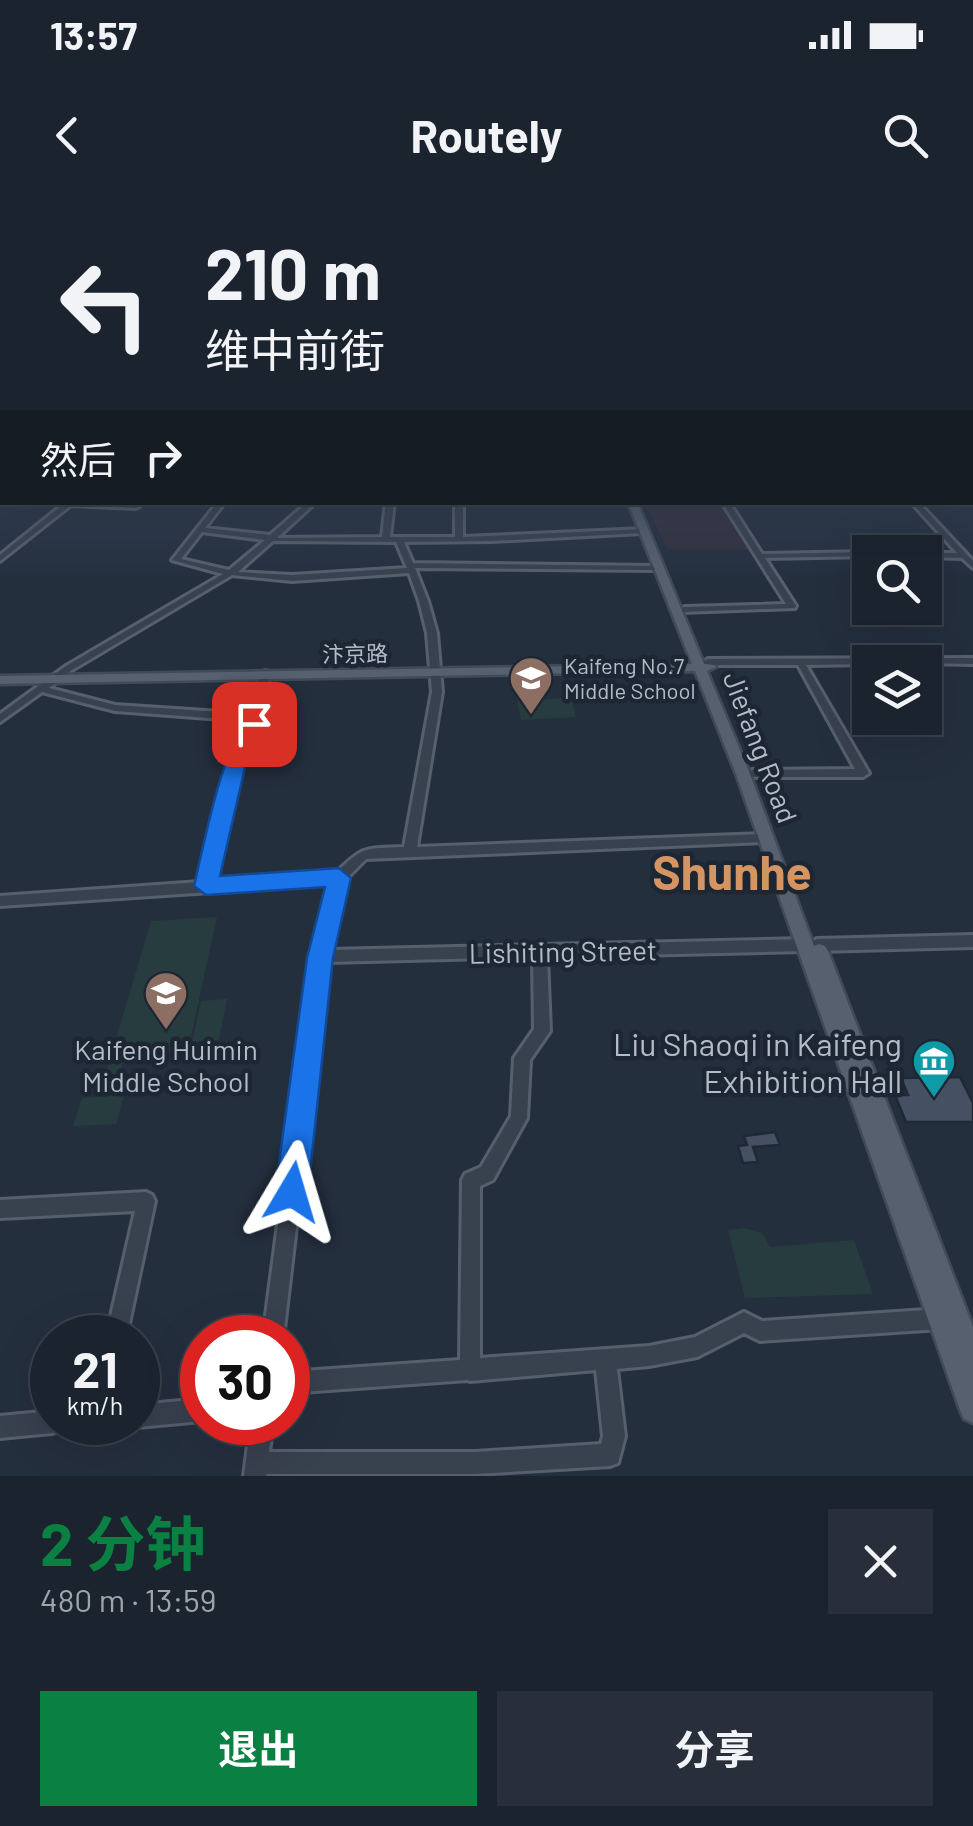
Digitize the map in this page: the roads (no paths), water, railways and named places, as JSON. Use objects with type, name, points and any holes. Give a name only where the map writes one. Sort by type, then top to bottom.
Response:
[{"type":"main road","name":"Jiefang Road","points":[[636,505],[642,531],[752,774],[973,1410]]},
{"type":"main road","name":"Jiefang Road","points":[[636,505],[685,610],[766,838],[973,1359]]},
{"type":"main road","name":"汴京路","points":[[0,678],[705,664]]},
{"type":"main road","name":"汴京路","points":[[61,676],[435,669]]},
{"type":"street","points":[[0,559],[68,505]]},
{"type":"street","points":[[220,505],[176,560],[233,574],[292,578],[411,568],[658,568]]},
{"type":"street","points":[[0,719],[61,676],[233,574],[312,505]]},
{"type":"street","points":[[386,540],[390,505]]},
{"type":"street","points":[[459,505],[460,540]]},
{"type":"street","points":[[685,610],[792,606],[727,505]]},
{"type":"street","points":[[917,505],[973,566]]},
{"type":"street","points":[[200,530],[274,539],[386,540],[642,531]]},
{"type":"street","points":[[399,540],[432,625],[436,692],[410,851]]},
{"type":"street","points":[[763,556],[852,554]]},
{"type":"street","points":[[942,555],[963,556]]},
{"type":"street","points":[[705,664],[973,664]]},
{"type":"street","points":[[705,664],[852,666]]},
{"type":"street","points":[[942,665],[973,664]]},
{"type":"street","points":[[752,774],[863,774],[802,666]]},
{"type":"street","points":[[206,886],[236,763],[256,718],[265,674]]},
{"type":"street","points":[[42,690],[115,708],[256,718]]},
{"type":"street","points":[[277,1315],[321,956],[339,878],[365,854],[766,838]]},
{"type":"street","points":[[0,902],[339,878]]},
{"type":"street","name":"Lishiting Street","points":[[321,956],[973,941]]},
{"type":"street","points":[[470,1371],[471,1180],[488,1174],[519,1118],[522,1058],[542,1031],[540,952]]},
{"type":"street","points":[[0,1208],[146,1200],[121,1315]]},
{"type":"street","points":[[310,1381],[606,1362],[697,1347],[744,1322],[760,1331],[941,1319]]},
{"type":"street","points":[[259,1445],[256,1470],[610,1454],[614,1436],[606,1362]]},
{"type":"street","points":[[0,1426],[30,1424]]},
{"type":"place","name":"Kaifeng No.7 Middle School","points":[[531,716]]},
{"type":"place","name":"Kaifeng Huimin Middle School","points":[[166,1031]]},
{"type":"place","name":"Liu Shaoqi in Kaifeng Exhibition Hall","points":[[934,1099]]},
{"type":"district","name":"Shunhe","points":[[732,871]]}]
